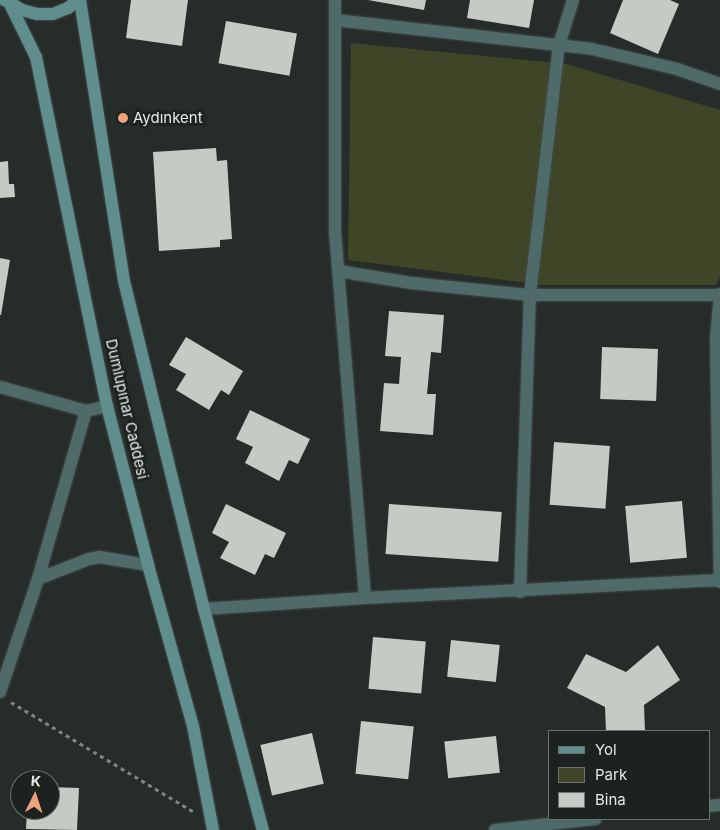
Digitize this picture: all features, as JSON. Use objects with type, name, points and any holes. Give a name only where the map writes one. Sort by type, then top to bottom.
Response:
[{"type":"main road","points":[[7,1],[22,10],[37,14],[53,14],[68,8],[79,0]]},
{"type":"main road","name":"Dumlupınar Caddesi","points":[[79,0],[124,281],[204,609],[263,830]]},
{"type":"main road","name":"Dumlupınar Caddesi","points":[[7,1],[36,57],[107,406],[148,565],[193,726],[212,826]]},
{"type":"street","points":[[335,0],[335,232],[365,598]]},
{"type":"street","points":[[520,592],[530,295],[560,45],[573,0]]},
{"type":"street","points":[[335,20],[592,49],[677,69],[720,84]]},
{"type":"street","points":[[204,609],[365,598],[720,581],[716,339],[720,294],[530,295],[411,282],[338,271]]},
{"type":"street","points":[[0,387],[86,412],[107,406]]},
{"type":"street","points":[[4,696],[86,412]]},
{"type":"street","points":[[38,579],[88,559],[99,557],[148,565]]},
{"type":"street","points":[[495,830],[586,820]]},
{"type":"path","points":[[4,696],[212,826]]},
{"type":"green space","points":[[351,43],[567,64],[720,110],[720,277],[716,285],[543,285],[348,260]]},
{"type":"building","points":[[131,0],[188,0],[182,46],[126,38]]},
{"type":"building","points":[[368,0],[426,0],[424,10]]},
{"type":"building","points":[[470,0],[534,0],[529,28],[467,18]]},
{"type":"building","points":[[623,0],[670,0],[679,4],[658,54],[610,33]]},
{"type":"building","points":[[226,21],[297,34],[289,76],[219,63]]},
{"type":"building","points":[[216,148],[217,161],[227,160],[232,239],[220,240],[220,247],[159,251],[153,152]]},
{"type":"building","points":[[8,161],[9,184],[14,184],[15,197],[0,198],[0,162]]},
{"type":"building","points":[[0,258],[10,260],[1,315],[0,315]]},
{"type":"building","points":[[389,311],[444,315],[441,353],[431,352],[427,394],[436,394],[433,435],[380,431],[384,383],[399,384],[401,357],[385,356]]},
{"type":"building","points":[[186,337],[243,371],[229,395],[221,390],[209,410],[176,390],[186,374],[169,365]]},
{"type":"building","points":[[602,347],[658,349],[656,401],[600,399]]},
{"type":"building","points":[[250,410],[310,439],[298,464],[289,460],[279,481],[245,463],[253,447],[236,439]]},
{"type":"building","points":[[554,442],[610,446],[605,509],[550,505]]},
{"type":"building","points":[[682,501],[687,558],[630,563],[625,506]]},
{"type":"building","points":[[226,504],[286,533],[274,558],[265,554],[255,575],[220,558],[229,542],[212,533]]},
{"type":"building","points":[[389,504],[502,512],[498,562],[386,554]]},
{"type":"building","points":[[373,637],[426,642],[421,693],[368,689]]},
{"type":"building","points":[[451,640],[500,645],[496,682],[447,677]]},
{"type":"building","points":[[658,645],[680,680],[644,705],[645,730],[606,730],[605,707],[567,688],[586,654],[626,672]]},
{"type":"building","points":[[361,721],[414,727],[408,779],[355,774]]},
{"type":"building","points":[[312,733],[324,784],[272,796],[260,745]]},
{"type":"building","points":[[496,736],[500,773],[448,778],[444,741]]},
{"type":"building","points":[[60,787],[79,788],[77,830],[26,829],[26,820],[60,820]]},
{"type":"place","name":"Aydınkent","points":[[123,118]]}]
